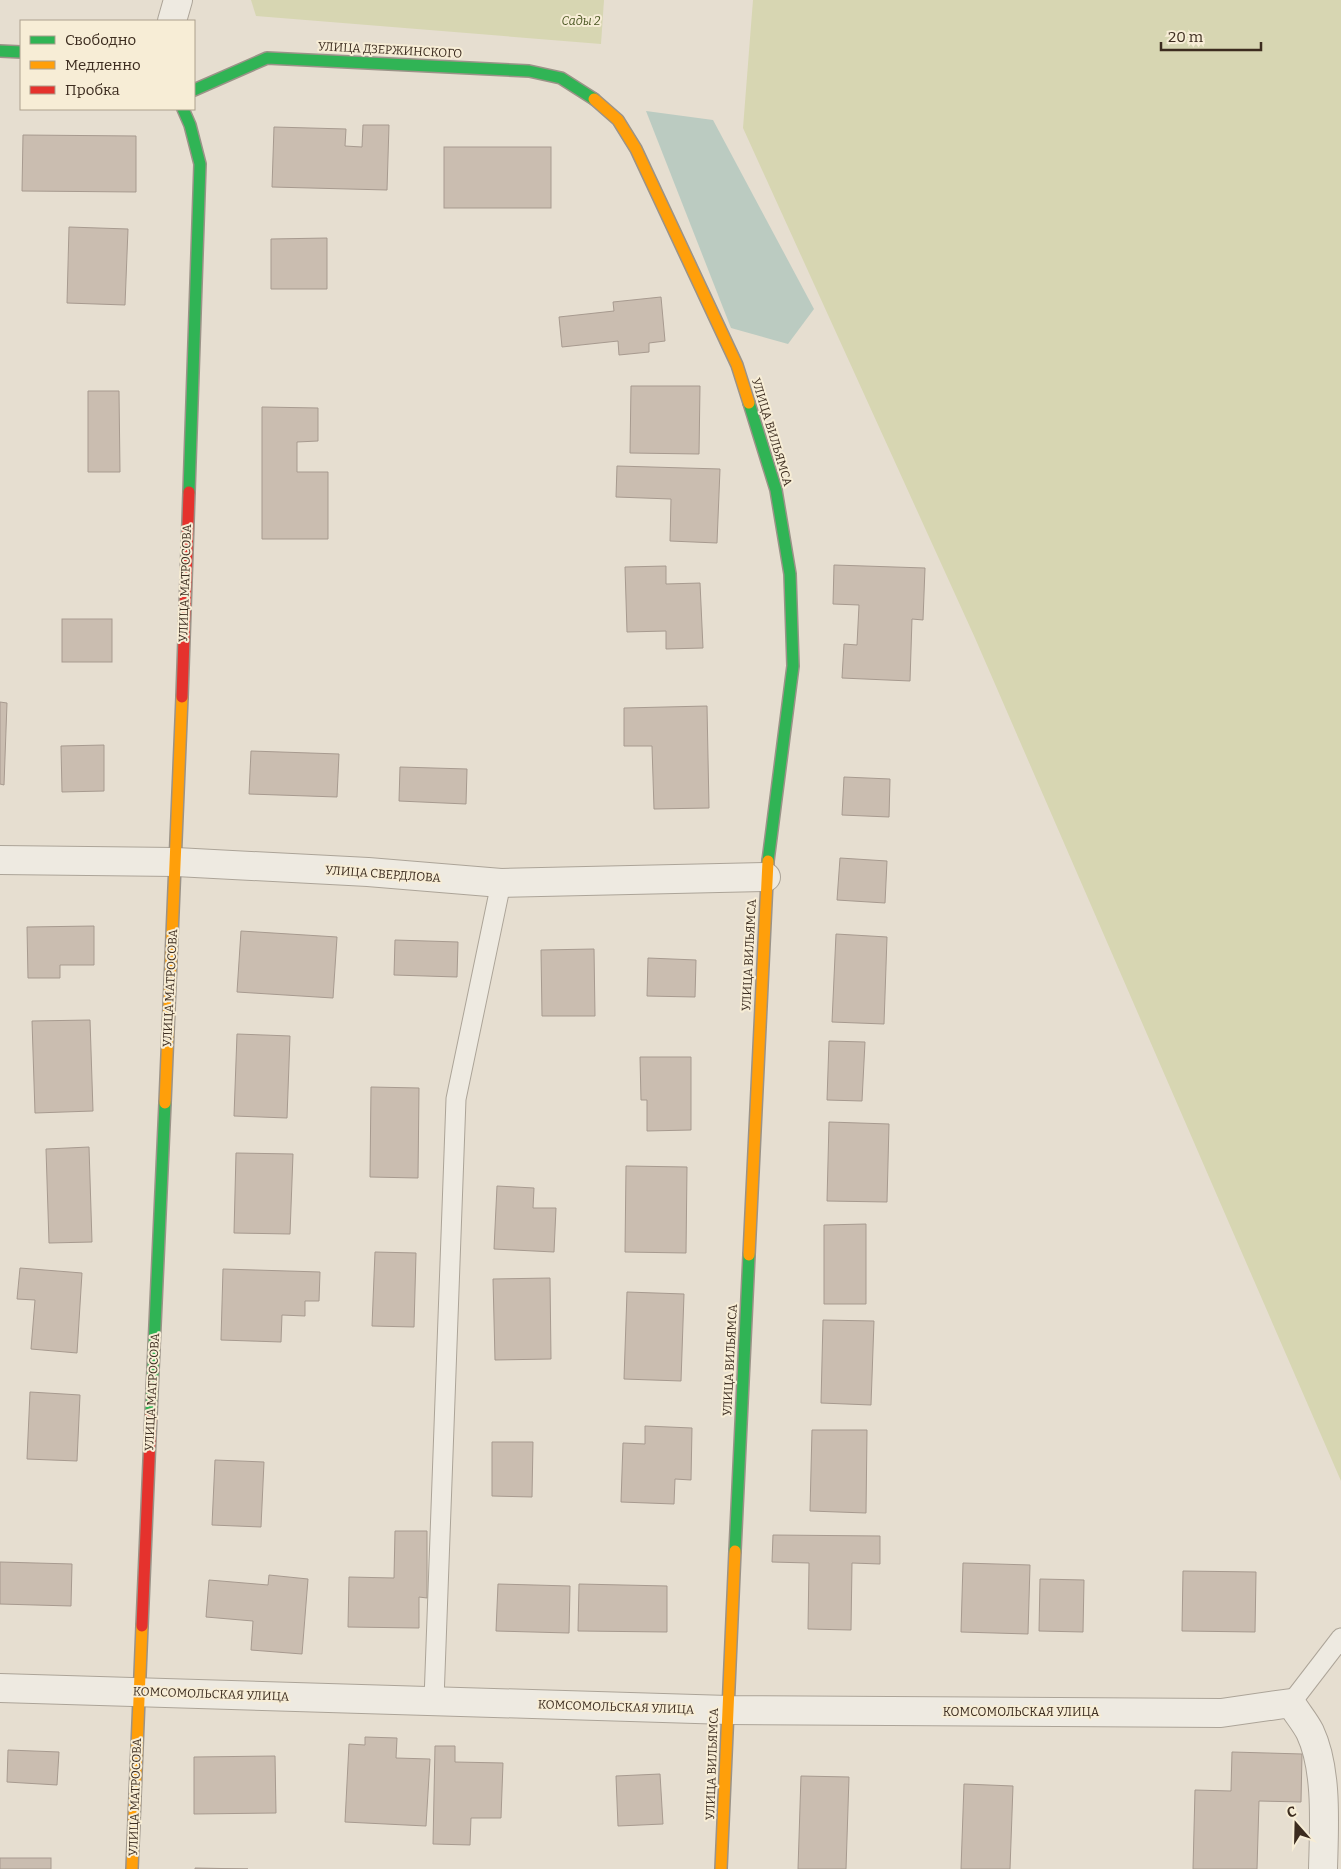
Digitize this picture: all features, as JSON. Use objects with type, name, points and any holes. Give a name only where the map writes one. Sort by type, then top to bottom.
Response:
[{"type":"street","points":[[172,20],[178,0]]},
{"type":"street","points":[[0,51],[20,52]]},
{"type":"street","name":"УЛИЦА ДЗЕРЖИНСКОГО","points":[[195,90],[267,58],[529,70],[561,78],[586,93]]},
{"type":"street","name":"УЛИЦА ВИЛЬЯМСА","points":[[586,93],[618,120],[636,148],[737,365],[776,490],[790,574],[793,666],[766,878],[721,1869]]},
{"type":"street","name":"УЛИЦА МАТРОСОВА","points":[[132,1869],[138,1691],[176,862],[200,164],[190,124],[183,110]]},
{"type":"street","name":"УЛИЦА СВЕРДЛОВА","points":[[0,860],[176,862],[368,872],[501,883],[766,878]]},
{"type":"street","name":"КОМСОМОЛЬСКАЯ УЛИЦА","points":[[0,1688],[728,1710],[1221,1713],[1291,1703]]},
{"type":"street","points":[[1291,1703],[1310,1733],[1321,1771],[1324,1811],[1323,1869]]},
{"type":"lane","points":[[434,1700],[456,1099],[501,883]]},
{"type":"lane","points":[[1291,1703],[1341,1638]]},
{"type":"green space","name":"Сады 2","points":[[251,0],[604,0],[601,44],[256,16]]},
{"type":"green space","points":[[753,0],[1341,0],[1341,1481],[975,638],[743,128]]},
{"type":"shaded area","points":[[646,111],[713,120],[814,309],[788,344],[731,328]]},
{"type":"building","points":[[363,125],[389,125],[387,190],[272,187],[274,127],[346,129],[345,146],[362,147]]},
{"type":"building","points":[[23,135],[136,136],[136,192],[22,191]]},
{"type":"building","points":[[444,147],[551,147],[551,208],[444,208]]},
{"type":"building","points":[[69,227],[128,229],[125,305],[67,303]]},
{"type":"building","points":[[327,238],[327,289],[271,289],[271,239]]},
{"type":"building","points":[[661,297],[665,341],[649,343],[649,352],[619,355],[618,341],[562,347],[559,317],[614,311],[613,302]]},
{"type":"building","points":[[631,386],[700,386],[699,454],[630,453]]},
{"type":"building","points":[[88,391],[119,391],[120,472],[88,472]]},
{"type":"building","points":[[262,407],[318,408],[318,441],[297,442],[297,472],[328,472],[328,539],[262,539]]},
{"type":"building","points":[[617,466],[720,469],[717,543],[670,541],[671,499],[616,497]]},
{"type":"building","points":[[834,565],[925,568],[923,620],[912,619],[910,681],[842,678],[844,644],[857,645],[859,605],[833,604]]},
{"type":"building","points":[[666,566],[666,584],[700,583],[703,648],[666,649],[666,631],[627,632],[625,567]]},
{"type":"building","points":[[62,619],[112,619],[112,662],[62,662]]},
{"type":"building","points":[[0,702],[7,703],[4,785],[0,784]]},
{"type":"building","points":[[707,706],[709,808],[654,809],[652,746],[624,746],[624,708]]},
{"type":"building","points":[[104,745],[104,791],[62,792],[61,746]]},
{"type":"building","points":[[251,751],[339,754],[337,797],[249,794]]},
{"type":"building","points":[[400,767],[467,769],[466,804],[399,801]]},
{"type":"building","points":[[844,777],[890,779],[889,817],[842,815]]},
{"type":"building","points":[[840,858],[887,861],[885,903],[837,900]]},
{"type":"building","points":[[94,926],[94,965],[60,965],[60,978],[28,978],[27,927]]},
{"type":"building","points":[[241,931],[337,937],[333,998],[237,992]]},
{"type":"building","points":[[836,934],[887,937],[884,1024],[832,1022]]},
{"type":"building","points":[[395,940],[458,942],[457,977],[394,975]]},
{"type":"building","points":[[594,949],[595,1016],[542,1016],[541,950]]},
{"type":"building","points":[[648,958],[696,960],[695,997],[647,996]]},
{"type":"building","points":[[90,1020],[93,1111],[35,1113],[32,1021]]},
{"type":"building","points":[[237,1034],[290,1036],[287,1118],[234,1116]]},
{"type":"building","points":[[829,1041],[865,1042],[862,1101],[827,1100]]},
{"type":"building","points":[[640,1057],[691,1057],[691,1130],[647,1131],[647,1100],[641,1100]]},
{"type":"building","points":[[371,1087],[419,1088],[418,1178],[370,1177]]},
{"type":"building","points":[[829,1122],[889,1124],[887,1202],[827,1201]]},
{"type":"building","points":[[89,1147],[92,1242],[49,1243],[46,1149]]},
{"type":"building","points":[[236,1153],[293,1154],[290,1234],[234,1233]]},
{"type":"building","points":[[626,1166],[687,1167],[686,1253],[625,1252]]},
{"type":"building","points":[[497,1186],[534,1188],[533,1208],[556,1208],[554,1252],[494,1249]]},
{"type":"building","points":[[866,1224],[866,1304],[824,1304],[824,1225]]},
{"type":"building","points":[[375,1252],[416,1253],[414,1327],[372,1326]]},
{"type":"building","points":[[20,1268],[82,1273],[77,1353],[31,1349],[35,1300],[17,1299]]},
{"type":"building","points":[[223,1269],[320,1272],[319,1301],[305,1301],[305,1316],[282,1315],[281,1342],[221,1340]]},
{"type":"building","points":[[550,1278],[551,1359],[495,1360],[493,1279]]},
{"type":"building","points":[[627,1292],[684,1294],[681,1381],[624,1379]]},
{"type":"building","points":[[823,1320],[874,1321],[871,1405],[821,1403]]},
{"type":"building","points":[[30,1392],[80,1395],[77,1461],[27,1459]]},
{"type":"building","points":[[645,1426],[692,1428],[691,1480],[675,1479],[674,1504],[621,1502],[623,1443],[645,1444]]},
{"type":"building","points":[[812,1430],[867,1430],[866,1513],[810,1511]]},
{"type":"building","points":[[492,1442],[533,1442],[532,1497],[492,1496]]},
{"type":"building","points":[[215,1460],[264,1462],[261,1527],[212,1525]]},
{"type":"building","points":[[395,1531],[427,1531],[427,1598],[419,1597],[419,1628],[348,1627],[349,1577],[394,1578]]},
{"type":"building","points":[[773,1535],[880,1536],[880,1564],[852,1563],[851,1630],[808,1629],[809,1563],[772,1562]]},
{"type":"building","points":[[0,1562],[72,1564],[71,1606],[0,1604]]},
{"type":"building","points":[[963,1563],[1030,1565],[1028,1634],[961,1632]]},
{"type":"building","points":[[1183,1571],[1256,1572],[1255,1632],[1182,1631]]},
{"type":"building","points":[[269,1575],[308,1579],[302,1654],[251,1650],[253,1621],[206,1617],[209,1580],[268,1585]]},
{"type":"building","points":[[1040,1579],[1084,1580],[1083,1632],[1039,1631]]},
{"type":"building","points":[[498,1584],[570,1586],[569,1633],[496,1631]]},
{"type":"building","points":[[579,1584],[667,1586],[667,1632],[578,1631]]},
{"type":"building","points":[[365,1737],[397,1738],[396,1758],[430,1759],[426,1826],[345,1822],[349,1744],[365,1745]]},
{"type":"building","points":[[435,1746],[455,1746],[455,1762],[503,1763],[501,1818],[471,1818],[470,1845],[433,1844]]},
{"type":"building","points":[[8,1750],[59,1752],[57,1785],[7,1782]]},
{"type":"building","points":[[1232,1752],[1302,1754],[1301,1802],[1259,1801],[1257,1869],[1193,1869],[1195,1790],[1231,1791]]},
{"type":"building","points":[[275,1756],[276,1813],[194,1814],[194,1757]]},
{"type":"building","points":[[660,1774],[663,1824],[618,1826],[616,1776]]},
{"type":"building","points":[[801,1776],[849,1777],[846,1869],[798,1869]]},
{"type":"building","points":[[964,1784],[1013,1786],[1010,1869],[961,1869]]},
{"type":"building","points":[[0,1858],[51,1858],[51,1869],[0,1869]]},
{"type":"building","points":[[195,1868],[248,1869],[195,1869]]},
{"type":"traffic: fast","points":[[0,51],[20,52]]},
{"type":"traffic: fast","points":[[195,90],[267,58],[529,71],[561,78],[594,99]]},
{"type":"traffic: fast","points":[[183,110],[190,125],[200,164],[189,492]]},
{"type":"traffic: fast","points":[[749,403],[776,490],[790,574],[793,666],[768,861]]},
{"type":"traffic: fast","points":[[151,1414],[165,1103]]},
{"type":"traffic: fast","points":[[735,1551],[749,1255]]},
{"type":"traffic: slow","points":[[594,99],[618,120],[636,149],[737,365],[749,403]]},
{"type":"traffic: slow","points":[[165,1103],[182,697]]},
{"type":"traffic: slow","points":[[749,1255],[768,861]]},
{"type":"traffic: slow","points":[[721,1869],[735,1551]]},
{"type":"traffic: slow","points":[[132,1869],[142,1626]]},
{"type":"traffic: jam","points":[[182,697],[189,492]]},
{"type":"traffic: jam","points":[[142,1626],[151,1414]]}]
